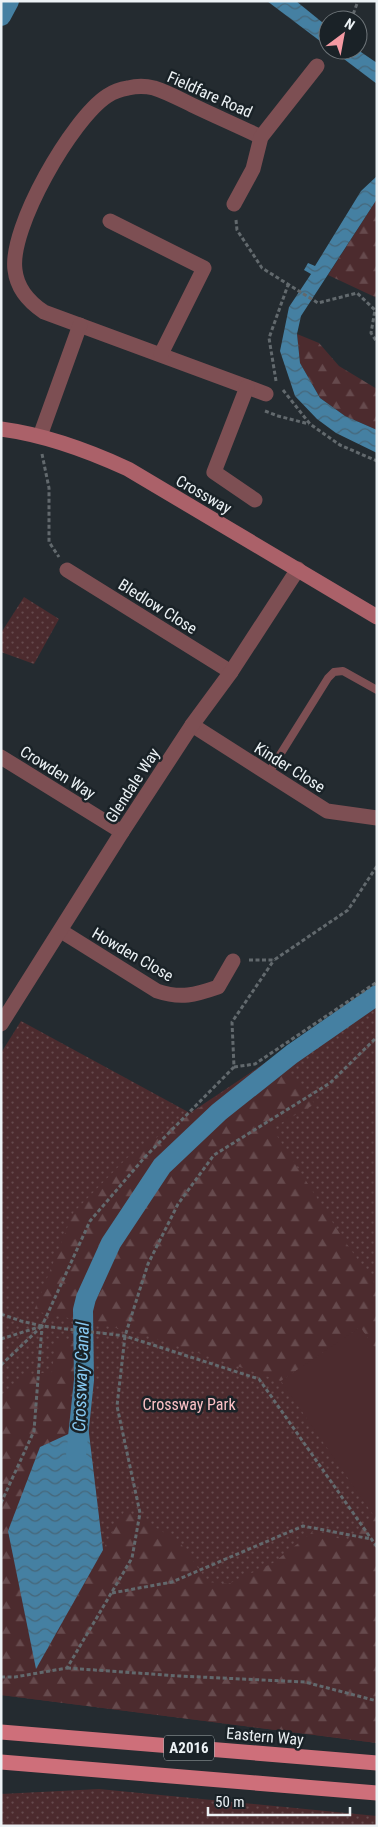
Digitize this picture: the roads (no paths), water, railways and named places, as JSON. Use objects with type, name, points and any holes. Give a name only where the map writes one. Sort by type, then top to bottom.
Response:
[{"type":"main road","points":[[1,1723],[78,1738]]},
{"type":"main road","name":"Eastern Way","points":[[1,1732],[377,1763]]},
{"type":"main road","name":"A2016","points":[[1,1762],[377,1793]]},
{"type":"main road","points":[[1,1772],[78,1769]]},
{"type":"street","name":"Fieldfare Road","points":[[234,204],[253,169],[261,137],[317,66]]},
{"type":"street","name":"Fieldfare Road","points":[[261,137],[153,88],[127,88],[106,97],[73,134],[46,174],[24,223],[14,259],[17,280],[28,298],[44,312],[266,394]]},
{"type":"street","points":[[110,221],[204,268],[161,354]]},
{"type":"street","points":[[40,442],[80,325]]},
{"type":"street","points":[[247,387],[214,472],[255,500]]},
{"type":"street","name":"Crossway","points":[[1,429],[40,442],[84,450],[128,469],[377,618]]},
{"type":"street","name":"Glendale Way","points":[[1,1024],[122,832],[192,725],[231,672],[298,569]]},
{"type":"street","name":"Bledlow Close","points":[[67,570],[231,672]]},
{"type":"street","name":"Kinder Close","points":[[192,725],[326,811],[377,818]]},
{"type":"street","name":"Crowden Way","points":[[1,757],[122,832]]},
{"type":"street","name":"Howden Close","points":[[61,931],[157,992],[171,996],[198,994],[218,987],[233,961]]},
{"type":"lane","points":[[268,774],[328,678],[334,672],[343,671],[377,690]]},
{"type":"water","points":[[267,1],[296,1],[318,19],[318,39]]},
{"type":"water","points":[[368,57],[377,63],[377,84],[345,60],[368,60]]},
{"type":"water","points":[[377,176],[377,199],[301,316],[297,334],[300,363],[320,398],[345,416],[377,430],[377,453],[336,433],[317,419],[295,396],[280,351],[289,307],[311,274],[304,270],[308,263],[315,266],[361,191]]},
{"type":"water","points":[[88,1425],[103,1550],[36,1669],[8,1531],[40,1447]]},
{"type":"waterway","points":[[1,16],[9,1]]},
{"type":"waterway","name":"Crossway Canal","points":[[76,1456],[84,1380],[83,1310],[86,1298],[111,1243],[162,1166],[219,1112],[292,1054],[377,995]]},
{"type":"park label","name":"Crossway Park","points":[[189,1404]]}]
